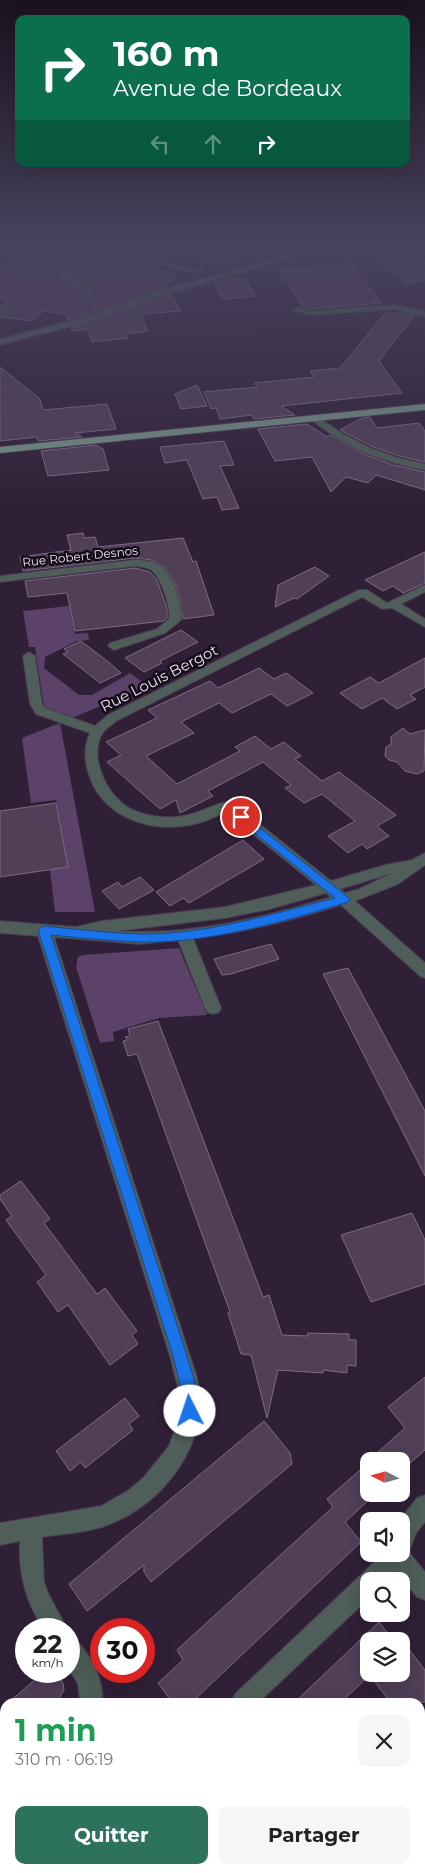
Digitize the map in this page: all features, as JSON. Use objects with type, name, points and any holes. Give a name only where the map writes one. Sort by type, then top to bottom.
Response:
[{"type":"main road","points":[[0,450],[425,407]]},
{"type":"street","points":[[0,342],[37,332]]},
{"type":"street","points":[[315,418],[330,430],[371,453],[425,467]]},
{"type":"street","name":"Rue Robert Desnos","points":[[0,579],[134,563],[145,563],[158,568],[176,613],[176,620],[160,631],[114,646]]},
{"type":"street","points":[[393,604],[425,588]]},
{"type":"street","name":"Rue Louis Bergot","points":[[393,604],[386,607],[362,592],[112,718],[98,731],[93,744],[94,768],[103,790],[118,808],[143,818],[161,821],[181,821],[198,818],[228,806],[421,964]]},
{"type":"street","points":[[393,604],[425,624]]},
{"type":"street","points":[[29,656],[36,704],[40,711],[98,731]]},
{"type":"street","points":[[68,932],[117,923],[196,918],[244,909],[420,861]]},
{"type":"street","points":[[0,927],[140,938],[230,929],[344,900],[393,880],[420,861]]},
{"type":"street","points":[[0,1534],[100,1516],[116,1510],[133,1499],[154,1483],[171,1461],[183,1437],[190,1411],[188,1384],[180,1356],[44,930]]},
{"type":"street","points":[[184,935],[213,1008]]},
{"type":"street","points":[[410,1524],[425,1506]]},
{"type":"street","points":[[31,1529],[30,1562],[33,1586],[39,1602],[49,1618]]},
{"type":"street","points":[[379,1572],[389,1562]]},
{"type":"street","points":[[407,1562],[425,1589]]},
{"type":"street","points":[[247,1698],[360,1591]]},
{"type":"street","points":[[80,1666],[90,1682],[91,1698]]},
{"type":"shaded area","points":[[69,606],[75,634],[88,633],[89,640],[77,641],[45,657],[44,668],[79,695],[92,695],[130,673],[145,684],[132,693],[72,718],[44,707],[35,647],[29,647],[23,611]]},
{"type":"shaded area","points":[[60,723],[95,912],[55,912],[50,870],[68,866],[56,800],[31,803],[22,738]]},
{"type":"shaded area","points":[[179,948],[207,1015],[159,1018],[113,1032],[114,1041],[100,1043],[76,967],[78,957],[83,955]]},
{"type":"building","points":[[88,332],[137,332],[126,334],[128,338],[92,342]]},
{"type":"building","points":[[369,332],[401,332],[379,361],[402,393],[281,406],[295,415],[254,419],[252,415],[220,419],[216,408],[211,409],[204,392],[257,387],[255,383],[314,377],[310,371],[340,368]]},
{"type":"building","points":[[0,367],[40,399],[43,410],[107,404],[116,429],[75,433],[82,437],[38,441],[37,437],[0,441]]},
{"type":"building","points":[[197,385],[207,406],[181,409],[175,394]]},
{"type":"building","points":[[370,417],[377,428],[419,423],[425,431],[425,462],[399,456],[371,446],[340,430],[362,418]]},
{"type":"building","points":[[307,424],[327,437],[330,435],[364,454],[393,465],[425,472],[425,490],[376,475],[368,483],[346,477],[331,492],[312,457],[275,461],[258,429]]},
{"type":"building","points":[[224,441],[234,465],[220,466],[239,508],[222,510],[217,497],[203,499],[187,460],[165,463],[160,447]]},
{"type":"building","points":[[96,445],[103,449],[109,470],[48,476],[41,451]]},
{"type":"building","points":[[83,533],[84,538],[95,537],[98,547],[183,538],[193,562],[196,561],[214,615],[183,619],[180,598],[174,581],[165,568],[151,560],[135,558],[23,571],[20,557],[71,550],[67,535]]},
{"type":"building","points":[[425,552],[425,583],[403,593],[393,586],[383,591],[365,580]]},
{"type":"building","points":[[315,567],[329,576],[297,599],[294,598],[275,607],[278,585]]},
{"type":"building","points":[[135,568],[150,572],[157,580],[167,608],[167,618],[164,621],[75,631],[67,593],[28,597],[25,581]]},
{"type":"building","points":[[181,630],[198,642],[160,661],[162,663],[144,672],[125,658]]},
{"type":"building","points":[[81,641],[121,673],[100,683],[63,654],[68,652],[64,649]]},
{"type":"building","points":[[425,658],[425,687],[410,695],[416,699],[397,709],[382,698],[362,709],[340,693],[370,677],[379,683]]},
{"type":"building","points":[[259,668],[274,679],[286,673],[313,693],[287,706],[271,694],[232,713],[219,703],[181,722],[194,733],[146,756],[177,784],[240,751],[235,747],[255,736],[271,749],[284,742],[301,756],[295,759],[322,781],[339,772],[396,815],[377,826],[389,836],[367,849],[362,844],[348,853],[328,836],[355,821],[322,794],[304,803],[285,788],[291,785],[263,762],[208,791],[213,796],[180,813],[176,800],[160,809],[107,762],[121,755],[106,742],[157,718],[148,710],[210,681],[218,688]]},
{"type":"building","points":[[403,728],[410,734],[425,730],[424,771],[417,774],[405,771],[397,762],[389,760],[385,756],[386,747],[391,744],[391,737]]},
{"type":"building","points":[[56,803],[68,867],[0,877],[0,811]]},
{"type":"building","points":[[243,840],[264,859],[189,903],[183,898],[170,906],[156,892]]},
{"type":"building","points":[[140,877],[154,890],[119,909],[102,891],[118,882],[122,887]]},
{"type":"building","points":[[271,944],[279,959],[231,974],[222,975],[214,959]]},
{"type":"building","points":[[348,968],[425,1111],[425,1176],[323,974]]},
{"type":"building","points":[[158,1021],[263,1297],[269,1295],[282,1335],[307,1336],[308,1333],[349,1334],[349,1340],[356,1340],[356,1366],[347,1365],[347,1373],[323,1370],[323,1373],[278,1370],[267,1418],[251,1355],[241,1354],[228,1313],[230,1312],[137,1054],[128,1056],[123,1041],[127,1040],[125,1037],[130,1036],[128,1029]]},
{"type":"building","points":[[21,1181],[50,1219],[44,1223],[97,1294],[105,1288],[137,1331],[132,1335],[138,1344],[110,1365],[68,1305],[58,1312],[37,1282],[46,1275],[6,1220],[12,1216],[0,1199],[0,1195]]},
{"type":"building","points":[[412,1213],[425,1240],[425,1284],[371,1302],[341,1235]]},
{"type":"building","points":[[425,1377],[425,1450],[410,1463],[410,1452],[378,1452],[405,1428],[388,1407]]},
{"type":"building","points":[[125,1398],[139,1416],[129,1424],[133,1430],[85,1468],[81,1462],[70,1471],[56,1451]]},
{"type":"building","points":[[264,1421],[290,1453],[292,1464],[151,1582],[144,1572],[144,1565],[87,1611],[69,1584]]},
{"type":"building","points":[[360,1470],[360,1502],[367,1502],[345,1522],[360,1543],[196,1698],[169,1698],[158,1683],[183,1660],[177,1650],[333,1507],[327,1499]]},
{"type":"building","points":[[379,1622],[387,1632],[368,1632]]},
{"type":"building","points":[[360,1640],[360,1682],[363,1682],[345,1698],[299,1698]]},
{"type":"building","points":[[410,1651],[425,1670],[425,1698],[387,1698],[375,1682],[410,1682]]},
{"type":"building","points":[[31,1683],[63,1683],[64,1690],[59,1698],[14,1698]]},
{"type":"route","points":[[190,1411],[188,1384],[180,1356],[44,930],[97,936],[140,938],[184,935],[230,929],[344,900],[241,817]]}]
